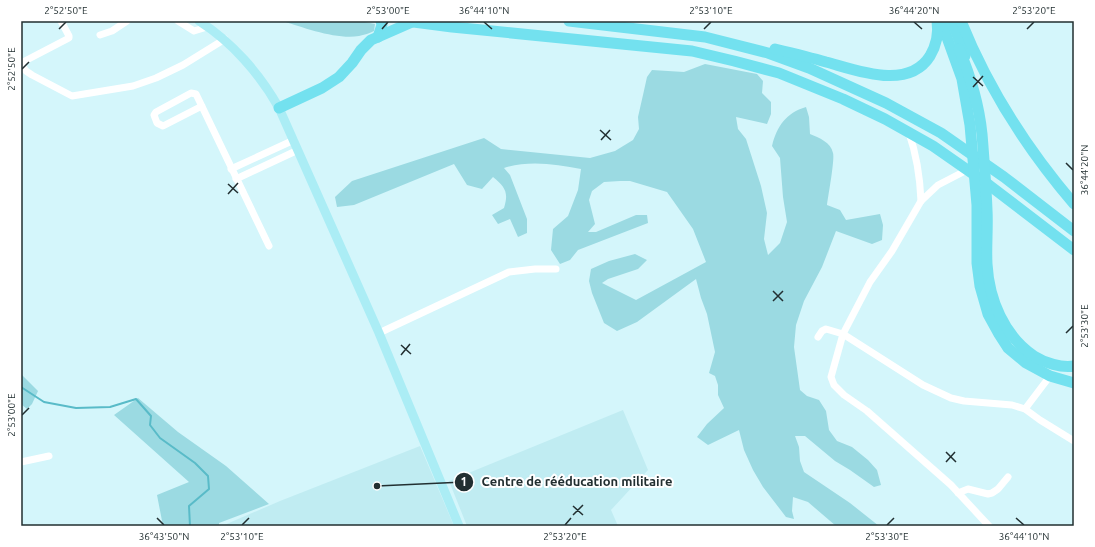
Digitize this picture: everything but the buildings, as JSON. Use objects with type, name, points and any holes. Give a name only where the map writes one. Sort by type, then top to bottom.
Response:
[{"type":"highway","points":[[378,37],[382,25],[381,21]]},
{"type":"highway","points":[[569,21],[760,45],[852,70],[873,75],[889,76],[911,72],[928,60],[937,41],[937,21]]},
{"type":"highway","points":[[941,21],[962,78],[970,125],[977,205],[977,263],[980,286],[988,314],[1008,348],[1026,363],[1050,376],[1074,383]]},
{"type":"highway","points":[[948,21],[973,85]]},
{"type":"highway","points":[[953,21],[968,64],[982,133],[987,211],[987,266],[994,304],[1003,322],[1024,349],[1037,358],[1051,364],[1068,367],[1074,366]]},
{"type":"highway","points":[[953,21],[1007,114],[1058,185],[1074,204]]},
{"type":"highway","points":[[962,21],[981,66],[1007,114]]},
{"type":"highway","points":[[279,108],[322,88],[339,77],[371,40],[409,22],[692,51],[779,74],[843,99],[885,119],[933,146],[1074,250]]},
{"type":"highway","points":[[705,37],[786,59],[834,78],[886,103],[941,133],[1004,177],[1074,231]]},
{"type":"highway","points":[[1008,200],[1074,256]]},
{"type":"main road","points":[[199,21],[225,39],[263,83],[279,108],[379,333],[459,526]]},
{"type":"street","points":[[61,21],[69,38],[21,65],[32,75],[72,96],[133,86],[156,78],[183,65],[225,39]]},
{"type":"street","points":[[100,35],[112,31],[127,21]]},
{"type":"street","points":[[178,21],[194,31],[208,27]]},
{"type":"street","points":[[202,106],[163,126],[157,122],[154,116],[156,112],[193,93],[196,94],[202,106],[231,169],[269,246]]},
{"type":"street","points":[[909,133],[916,153],[920,176],[921,200]]},
{"type":"street","points":[[231,169],[294,140]]},
{"type":"street","points":[[236,179],[298,150]]},
{"type":"street","points":[[967,170],[938,185],[921,200],[892,251],[870,282],[843,334],[831,377],[834,385],[844,395],[867,411],[951,485],[989,526]]},
{"type":"street","points":[[379,333],[509,272],[535,269],[556,269]]},
{"type":"street","points":[[818,337],[822,331],[826,329],[843,334],[923,386],[952,398],[964,401],[993,403],[1025,408],[1046,424],[1074,441]]},
{"type":"street","points":[[1025,408],[1050,376]]},
{"type":"street","points":[[21,462],[49,456]]},
{"type":"street","points":[[958,493],[968,489],[988,494],[998,488],[1008,477]]},
{"type":"shaded area","points":[[283,21],[360,21],[375,24],[374,31],[361,36],[351,37],[321,33]]},
{"type":"shaded area","points":[[705,64],[757,74],[763,81],[762,93],[771,102],[771,114],[767,124],[736,117],[738,129],[746,139],[761,186],[767,213],[764,239],[768,255],[780,243],[787,222],[783,197],[780,158],[772,146],[783,121],[793,113],[806,107],[809,117],[810,134],[827,143],[832,149],[833,153],[827,205],[840,210],[846,220],[880,214],[883,225],[882,240],[872,244],[836,231],[822,267],[804,301],[796,325],[794,347],[800,390],[807,396],[819,400],[826,411],[829,430],[837,441],[852,447],[868,460],[877,470],[881,485],[874,487],[835,461],[805,436],[795,436],[799,447],[800,461],[804,472],[850,503],[879,526],[836,526],[808,502],[793,497],[792,511],[794,519],[786,517],[763,487],[753,470],[744,450],[739,430],[708,445],[697,437],[707,424],[724,408],[718,395],[718,385],[715,376],[709,373],[715,352],[707,314],[696,279],[637,322],[617,331],[604,323],[592,293],[589,281],[591,269],[609,261],[635,254],[647,260],[638,269],[608,279],[602,283],[636,300],[706,262],[693,229],[667,192],[630,181],[604,182],[592,191],[589,200],[595,224],[588,232],[596,232],[636,215],[647,215],[648,223],[578,250],[570,260],[560,264],[551,250],[553,229],[568,216],[578,190],[581,169],[552,164],[532,163],[504,168],[510,175],[527,219],[527,233],[518,237],[510,219],[498,224],[492,215],[504,208],[506,194],[503,187],[493,177],[482,189],[467,185],[454,164],[354,205],[337,207],[335,197],[352,181],[484,138],[501,149],[590,158],[615,151],[633,140],[639,129],[638,117],[647,77],[652,70],[684,72]]},
{"type":"shaded area","points":[[21,374],[38,391],[32,404],[27,409],[21,404]]},
{"type":"shaded area","points":[[138,398],[178,432],[226,466],[269,504],[219,523],[219,526],[163,526],[157,495],[189,482],[114,415]]},
{"type":"shaded area","points":[[623,410],[648,470],[611,510],[618,526],[467,526],[449,481]]},
{"type":"shaded area","points":[[420,446],[454,526],[222,526],[280,501]]},
{"type":"waterway","points":[[21,387],[44,402],[76,408],[110,407],[136,399],[151,416],[150,425],[160,438],[195,463],[208,476],[209,489],[189,506],[190,526]]},
{"type":"place","name":"Centre de rééducation militaire","points":[[377,486]]}]
